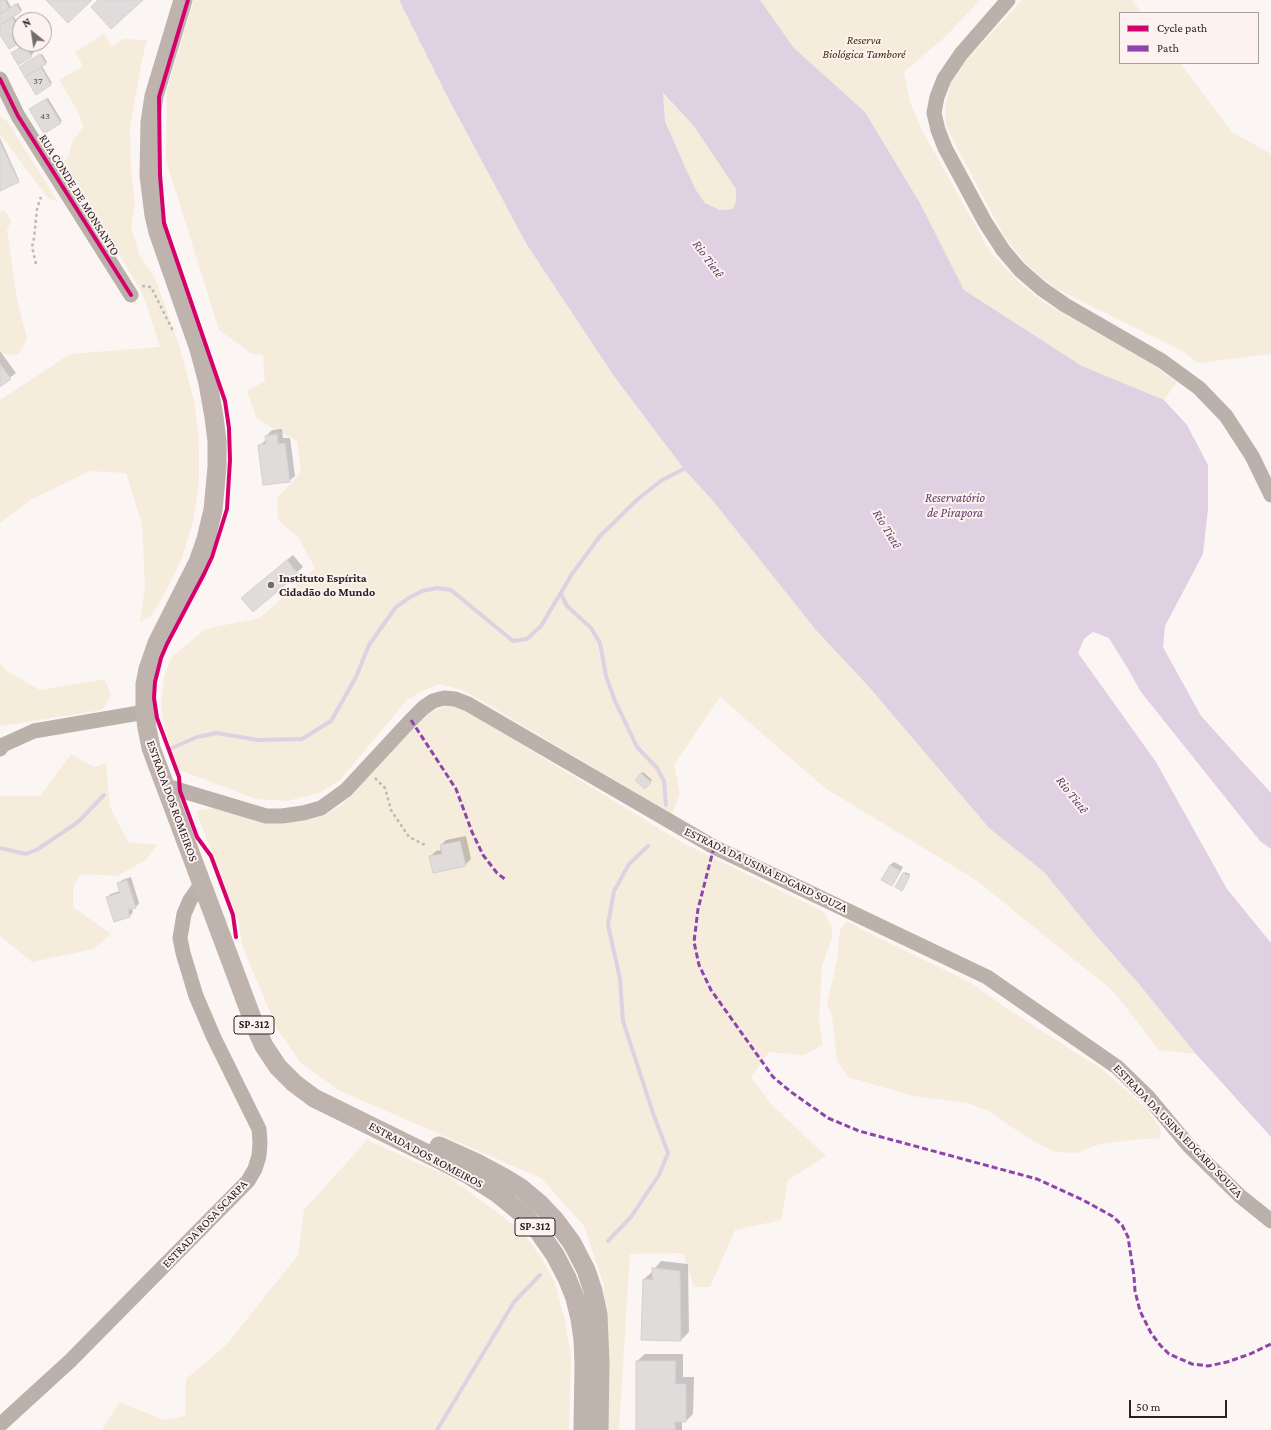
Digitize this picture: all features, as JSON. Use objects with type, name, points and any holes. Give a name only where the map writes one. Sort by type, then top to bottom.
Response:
[{"type":"main road","name":"ESTRADA DOS ROMEIROS","points":[[184,0],[154,96],[150,122],[149,175],[154,215],[158,232],[208,383],[217,441],[217,467],[213,510],[206,539],[198,562],[157,643],[150,662],[145,684],[145,712],[152,748],[255,1026],[264,1046],[278,1067],[294,1083],[314,1098],[469,1175],[497,1193],[526,1217],[539,1232],[555,1255],[575,1298],[580,1320],[583,1339],[584,1363],[583,1430]]},
{"type":"main road","name":"ESTRADA DOS ROMEIROS","points":[[353,1117],[427,1140],[479,1164],[521,1188],[540,1204],[555,1220],[586,1270],[593,1291],[598,1315],[600,1337],[599,1430]]},
{"type":"street","points":[[1008,0],[961,54],[944,79],[937,97],[934,113],[938,130],[945,148],[985,222],[1003,250],[1020,270],[1042,289],[1065,305],[1162,361],[1199,388],[1226,416],[1235,429],[1252,456],[1271,495]]},
{"type":"street","name":"RUA CONDE DE MONSANTO","points":[[0,79],[6,105],[127,290]]},
{"type":"street","name":"ESTRADA DA USINA EDGARD SOUZA","points":[[166,786],[266,816],[282,816],[303,813],[321,808],[346,790],[411,720],[423,708],[433,701],[444,698],[455,699],[468,704],[714,847],[987,977],[1117,1067],[1149,1098],[1189,1146],[1240,1196],[1271,1221]]},
{"type":"street","points":[[0,748],[3,745],[34,731],[145,712]]},
{"type":"street","name":"ESTRADA ROSA SCARPA","points":[[0,1425],[76,1356],[248,1181],[255,1168],[259,1156],[259,1129],[214,1038],[196,996],[180,938],[183,920],[190,900],[202,883]]},
{"type":"path","points":[[36,264],[32,247],[37,209],[41,197]]},
{"type":"path","points":[[127,290],[151,287],[172,329],[192,331]]},
{"type":"path","points":[[366,770],[384,788],[391,810],[409,837],[425,845]]},
{"type":"path","points":[[206,849],[211,856],[233,915],[234,923]]},
{"type":"green space","points":[[194,0],[399,0],[449,100],[527,245],[616,379],[684,469],[713,501],[817,630],[870,688],[989,828],[1044,872],[1196,1054],[1159,1050],[1113,991],[976,880],[825,788],[720,697],[674,765],[680,793],[672,814],[465,691],[440,684],[422,691],[407,700],[340,780],[319,793],[287,801],[256,799],[177,769],[163,722],[161,703],[164,677],[172,657],[205,629],[260,618],[315,568],[298,537],[278,520],[277,498],[301,472],[297,441],[257,419],[247,391],[265,381],[263,355],[250,353],[219,330],[166,160],[167,90]]},
{"type":"green space","name":"Reserva Biológica Tamboré","points":[[760,0],[980,0],[946,36],[904,72],[910,102],[922,130],[990,252],[1020,283],[1043,302],[1148,362],[1177,382],[1164,400],[1082,366],[964,290],[920,203],[865,112],[794,48]]},
{"type":"green space","points":[[1022,0],[1132,0],[1141,12],[1119,12],[1119,64],[1181,64],[1232,132],[1271,154],[1271,354],[1198,363],[1184,352],[1057,289],[1029,267],[1004,236],[946,126],[945,106],[951,83],[966,61]]},
{"type":"green space","points":[[104,34],[112,47],[124,39],[147,40],[130,128],[131,172],[135,203],[131,227],[140,256],[155,278],[179,345],[194,400],[199,442],[199,483],[193,521],[182,558],[164,595],[151,616],[140,622],[145,586],[142,524],[126,473],[90,471],[30,500],[0,523],[0,400],[70,354],[160,347],[142,292],[62,162],[68,157],[72,142],[83,127],[78,111],[59,80],[83,66],[75,52]]},
{"type":"green space","points":[[662,93],[693,125],[736,189],[736,201],[733,209],[720,210],[705,203],[696,190],[665,121]]},
{"type":"green space","points":[[0,116],[8,122],[58,202],[48,198],[0,134]]},
{"type":"green space","points":[[5,211],[11,221],[7,230],[17,300],[27,339],[18,355],[0,353],[0,212]]},
{"type":"green space","points":[[0,664],[8,672],[40,690],[105,679],[111,696],[102,710],[0,726]]},
{"type":"green space","points":[[446,706],[458,706],[683,843],[824,912],[832,928],[832,938],[822,966],[819,1021],[823,1045],[804,1055],[769,1052],[751,1077],[772,1105],[826,1156],[788,1180],[781,1220],[735,1230],[710,1287],[694,1287],[683,1253],[630,1254],[619,1430],[606,1430],[604,1285],[584,1226],[541,1178],[340,1091],[301,1063],[277,1029],[242,945],[239,924],[196,811],[215,808],[266,823],[303,821],[326,814],[342,805],[426,714]]},
{"type":"green space","points":[[71,754],[94,767],[106,763],[110,807],[128,842],[157,845],[146,860],[117,876],[81,874],[73,888],[73,907],[111,934],[93,949],[32,962],[0,936],[0,796],[40,796]]},
{"type":"green space","points":[[847,921],[971,983],[1006,1008],[1103,1070],[1145,1107],[1161,1129],[1160,1138],[1100,1144],[1076,1153],[1055,1152],[1028,1138],[987,1110],[967,1103],[913,1096],[848,1077],[837,1061],[832,1016],[827,1004],[837,961],[840,930]]},
{"type":"green space","points":[[367,1140],[449,1177],[522,1231],[542,1259],[555,1283],[565,1321],[571,1358],[569,1430],[102,1430],[120,1402],[164,1420],[185,1416],[186,1379],[227,1344],[298,1255],[304,1210]]},
{"type":"water","name":"Reservatório de Pirapora","points":[[399,0],[760,0],[794,48],[865,112],[920,203],[964,290],[1082,366],[1164,400],[1187,425],[1208,465],[1208,509],[1203,554],[1165,626],[1163,647],[1201,716],[1271,793],[1271,849],[1260,841],[1141,692],[1109,638],[1093,632],[1084,639],[1078,653],[1156,762],[1227,889],[1271,943],[1271,1137],[1196,1054],[1044,872],[989,828],[870,688],[816,630],[713,501],[684,469],[616,379],[527,245],[449,100]],"holes":[[[663,93],[693,125],[736,189],[736,201],[733,209],[720,210],[705,203],[696,190],[665,121]]]},
{"type":"building","points":[[0,0],[5,0],[9,8],[0,14]]},
{"type":"building","points":[[46,0],[92,0],[68,23]]},
{"type":"building","points":[[98,0],[143,0],[111,29],[91,7]]},
{"type":"building","points":[[16,4],[21,12],[12,12],[12,18],[0,25],[0,14]]},
{"type":"building","points":[[12,17],[12,47],[9,49],[0,35],[0,25]]},
{"type":"building","points":[[29,52],[32,57],[18,65],[11,53]]},
{"type":"building","points":[[40,54],[46,64],[25,77],[19,67]]},
{"type":"building","points":[[41,67],[51,85],[36,95],[25,77]]},
{"type":"building","points":[[46,99],[61,123],[44,134],[29,109]]},
{"type":"building","points":[[0,142],[19,182],[0,191]]},
{"type":"building","points":[[0,364],[11,379],[0,387]]},
{"type":"building","points":[[277,434],[278,444],[285,443],[290,482],[263,485],[258,445],[266,444],[265,436]]},
{"type":"building","points":[[287,560],[298,574],[253,612],[241,598]]},
{"type":"building","points":[[641,773],[651,782],[645,789],[635,780]]},
{"type":"building","points":[[460,841],[466,866],[433,873],[429,856],[442,854],[440,845]]},
{"type":"building","points":[[890,865],[900,871],[892,886],[881,880]]},
{"type":"building","points":[[903,873],[910,876],[902,891],[895,887]]},
{"type":"building","points":[[127,880],[136,908],[128,910],[130,917],[114,922],[106,897],[120,893],[117,883]]},
{"type":"building","points":[[652,1268],[680,1271],[681,1341],[641,1340],[643,1279],[653,1280]]},
{"type":"building","points":[[636,1361],[676,1361],[675,1384],[686,1384],[686,1422],[675,1422],[675,1430],[636,1430]]},
{"type":"waterway","points":[[172,748],[197,737],[217,733],[258,740],[302,739],[331,721],[356,677],[369,645],[396,607],[422,591],[437,588],[451,590],[513,641],[527,639],[541,626],[572,574],[600,536],[639,498],[662,480],[688,466]]},
{"type":"waterway","points":[[561,594],[567,606],[591,628],[600,643],[606,676],[615,701],[637,747],[657,768],[664,781],[666,805]]},
{"type":"waterway","points":[[0,848],[26,854],[38,849],[78,822],[104,795]]},
{"type":"waterway","points":[[608,1241],[631,1217],[659,1175],[668,1153],[653,1113],[623,1021],[620,979],[608,925],[614,891],[629,864],[648,846]]},
{"type":"waterway","points":[[437,1430],[514,1302],[540,1275]]},
{"type":"marked path","points":[[411,720],[456,789],[472,832],[483,855],[497,873],[506,880]]},
{"type":"marked path","points":[[714,847],[698,909],[694,942],[699,965],[711,990],[773,1077],[791,1092],[828,1118],[859,1131],[1037,1179],[1083,1200],[1112,1216],[1122,1225],[1128,1237],[1135,1291],[1140,1311],[1151,1333],[1169,1354],[1192,1364],[1208,1366],[1227,1362],[1250,1354],[1271,1344]]},
{"type":"cycle path","points":[[188,0],[159,97],[160,175],[164,223],[225,401],[229,428],[230,460],[227,509],[212,557],[161,658],[155,682],[154,698],[157,718],[179,777],[180,791],[197,837],[211,856],[233,915],[236,937]]},
{"type":"cycle path","points":[[0,79],[18,116],[131,295]]},
{"type":"place","name":"Instituto Espírita Cidadão do Mundo","points":[[271,585]]},
{"type":"water label","name":"Rio Tietê","points":[[708,259]]},
{"type":"water label","name":"Rio Tietê","points":[[887,529]]},
{"type":"water label","name":"Rio Tietê","points":[[1072,795]]}]
